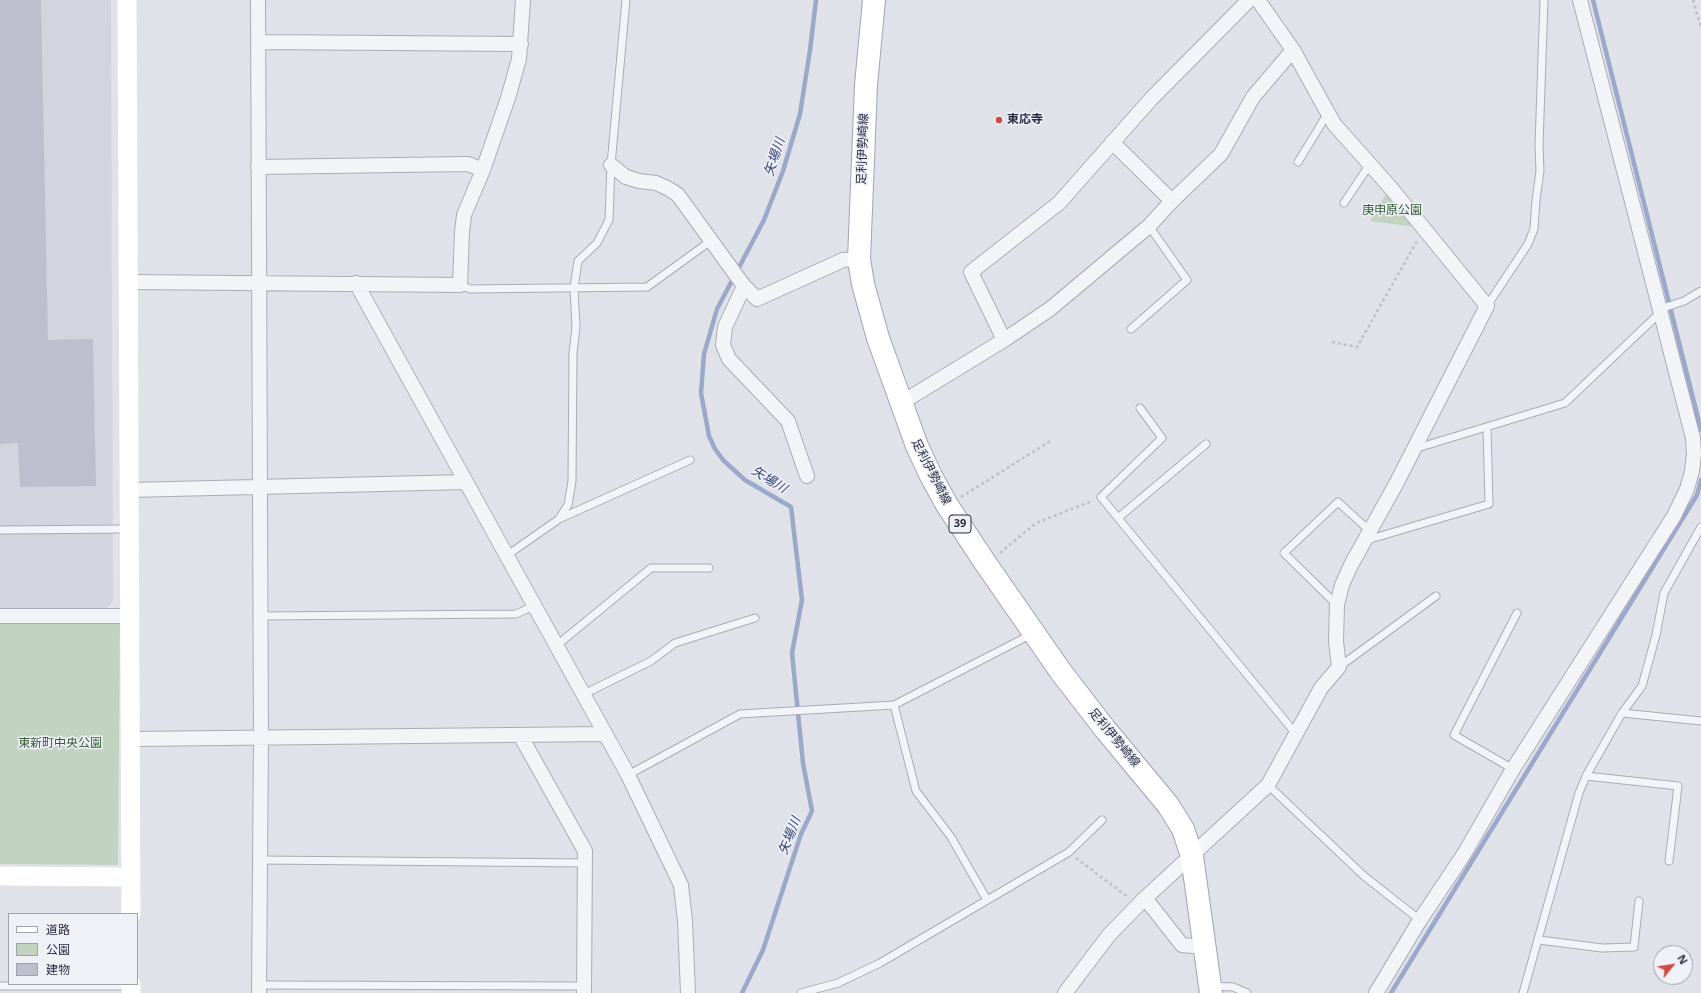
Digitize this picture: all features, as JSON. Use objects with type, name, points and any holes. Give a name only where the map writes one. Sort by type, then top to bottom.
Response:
[{"type":"main road","name":"足利伊勢崎線","points":[[874,0],[866,86],[859,259],[868,306],[917,446],[947,505],[1061,672],[1105,729],[1168,805],[1183,829],[1192,856],[1210,989]]},
{"type":"street","points":[[128,0],[131,913]]},
{"type":"street","points":[[258,0],[261,738],[259,989]]},
{"type":"street","points":[[128,282],[460,285],[464,215],[483,170],[508,98],[519,59],[523,0]]},
{"type":"street","points":[[1004,340],[970,272],[1059,202],[1151,99],[1249,0]]},
{"type":"street","points":[[1065,993],[1109,935],[1142,901],[1268,784],[1321,688],[1339,666],[1336,641],[1337,605],[1342,585],[1367,535],[1414,450],[1487,306],[1424,228],[1334,124],[1293,50],[1258,0]]},
{"type":"street","points":[[1376,993],[1420,920],[1464,854],[1513,770],[1648,560],[1674,516],[1687,489],[1692,471],[1694,454],[1693,438],[1580,0]]},
{"type":"street","points":[[258,42],[521,44]]},
{"type":"street","points":[[901,403],[1004,340],[1050,309],[1149,226],[1172,200],[1221,154],[1253,97],[1293,50]]},
{"type":"street","points":[[1112,142],[1172,200]]},
{"type":"street","points":[[258,167],[468,164],[483,170]]},
{"type":"street","points":[[611,165],[626,177],[639,181],[656,183],[678,195],[744,286],[757,299],[843,260],[859,259]]},
{"type":"street","points":[[356,283],[582,695],[628,775],[681,886],[685,921],[688,993]]},
{"type":"street","points":[[744,286],[725,327],[723,345],[729,359],[788,421],[807,476]]},
{"type":"street","points":[[129,490],[466,482]]},
{"type":"street","points":[[0,616],[130,616]]},
{"type":"street","points":[[130,739],[604,734]]},
{"type":"street","points":[[520,735],[585,851],[584,990]]},
{"type":"street","points":[[0,876],[131,877]]},
{"type":"street","points":[[1142,901],[1182,944],[1204,947]]},
{"type":"lane","points":[[559,519],[568,505],[572,482],[573,353],[576,327],[574,288],[578,261],[597,243],[609,220],[611,165],[626,0]]},
{"type":"lane","points":[[1487,306],[1528,244],[1534,229],[1540,171],[1539,145],[1544,0]]},
{"type":"lane","points":[[1298,162],[1328,113]]},
{"type":"lane","points":[[1344,203],[1370,164]]},
{"type":"lane","points":[[1132,329],[1186,280],[1149,226]]},
{"type":"lane","points":[[460,285],[470,289],[647,287],[712,240]]},
{"type":"lane","points":[[1414,450],[1565,403],[1666,307],[1684,301],[1701,291]]},
{"type":"lane","points":[[1140,408],[1162,438],[1101,497],[1296,734]]},
{"type":"lane","points":[[1337,605],[1284,553],[1338,502],[1367,535],[1489,504],[1487,428]]},
{"type":"lane","points":[[1118,518],[1206,444]]},
{"type":"lane","points":[[506,556],[559,519],[690,460]]},
{"type":"lane","points":[[1523,993],[1579,793],[1586,776],[1622,713],[1642,686],[1656,636],[1664,593],[1701,527]]},
{"type":"lane","points":[[0,530],[130,529]]},
{"type":"lane","points":[[556,646],[651,568],[709,568]]},
{"type":"lane","points":[[1339,666],[1436,596]]},
{"type":"lane","points":[[260,616],[516,614],[534,606]]},
{"type":"lane","points":[[1513,770],[1454,735],[1517,613]]},
{"type":"lane","points":[[582,695],[651,660],[675,643],[755,618]]},
{"type":"lane","points":[[628,775],[740,714],[894,705],[1034,633]]},
{"type":"lane","points":[[894,705],[916,791],[951,837],[987,900]]},
{"type":"lane","points":[[1622,713],[1701,721]]},
{"type":"lane","points":[[1586,776],[1678,786],[1669,861]]},
{"type":"lane","points":[[1268,784],[1364,876],[1420,920]]},
{"type":"lane","points":[[801,993],[838,983],[880,963],[1069,852],[1102,820]]},
{"type":"lane","points":[[260,860],[585,863]]},
{"type":"lane","points":[[1539,940],[1602,948],[1634,947],[1639,901]]},
{"type":"lane","points":[[0,986],[131,988]]},
{"type":"lane","points":[[1210,989],[1233,988],[1247,993]]},
{"type":"lane","points":[[259,989],[584,990]]},
{"type":"path","points":[[1693,0],[1701,28]]},
{"type":"path","points":[[1332,342],[1357,347],[1424,228]]},
{"type":"path","points":[[947,505],[1052,440]]},
{"type":"path","points":[[986,564],[1036,523],[1101,497]]},
{"type":"path","points":[[1069,852],[1142,901]]},
{"type":"shaded area","points":[[0,0],[111,0],[113,601],[106,610],[0,609]]},
{"type":"green space","name":"庚申原公園","points":[[1390,187],[1424,228],[1370,221]]},
{"type":"green space","name":"東新町中央公園","points":[[120,622],[118,865],[0,864],[0,623]]},
{"type":"building","points":[[0,0],[41,0],[48,340],[93,339],[96,486],[20,487],[18,443],[0,444]]},
{"type":"waterway","name":"矢場川","points":[[742,993],[763,950],[801,834],[812,811],[803,763],[792,653],[802,600],[791,507],[745,480],[724,461],[715,449],[709,436],[701,393],[704,354],[717,309],[764,220],[783,171],[800,114],[816,0]]},
{"type":"waterway","points":[[1593,0],[1701,430]]},
{"type":"waterway","points":[[1391,993],[1697,495],[1701,480]]},
{"type":"place","name":"東応寺","points":[[999,120]]}]
